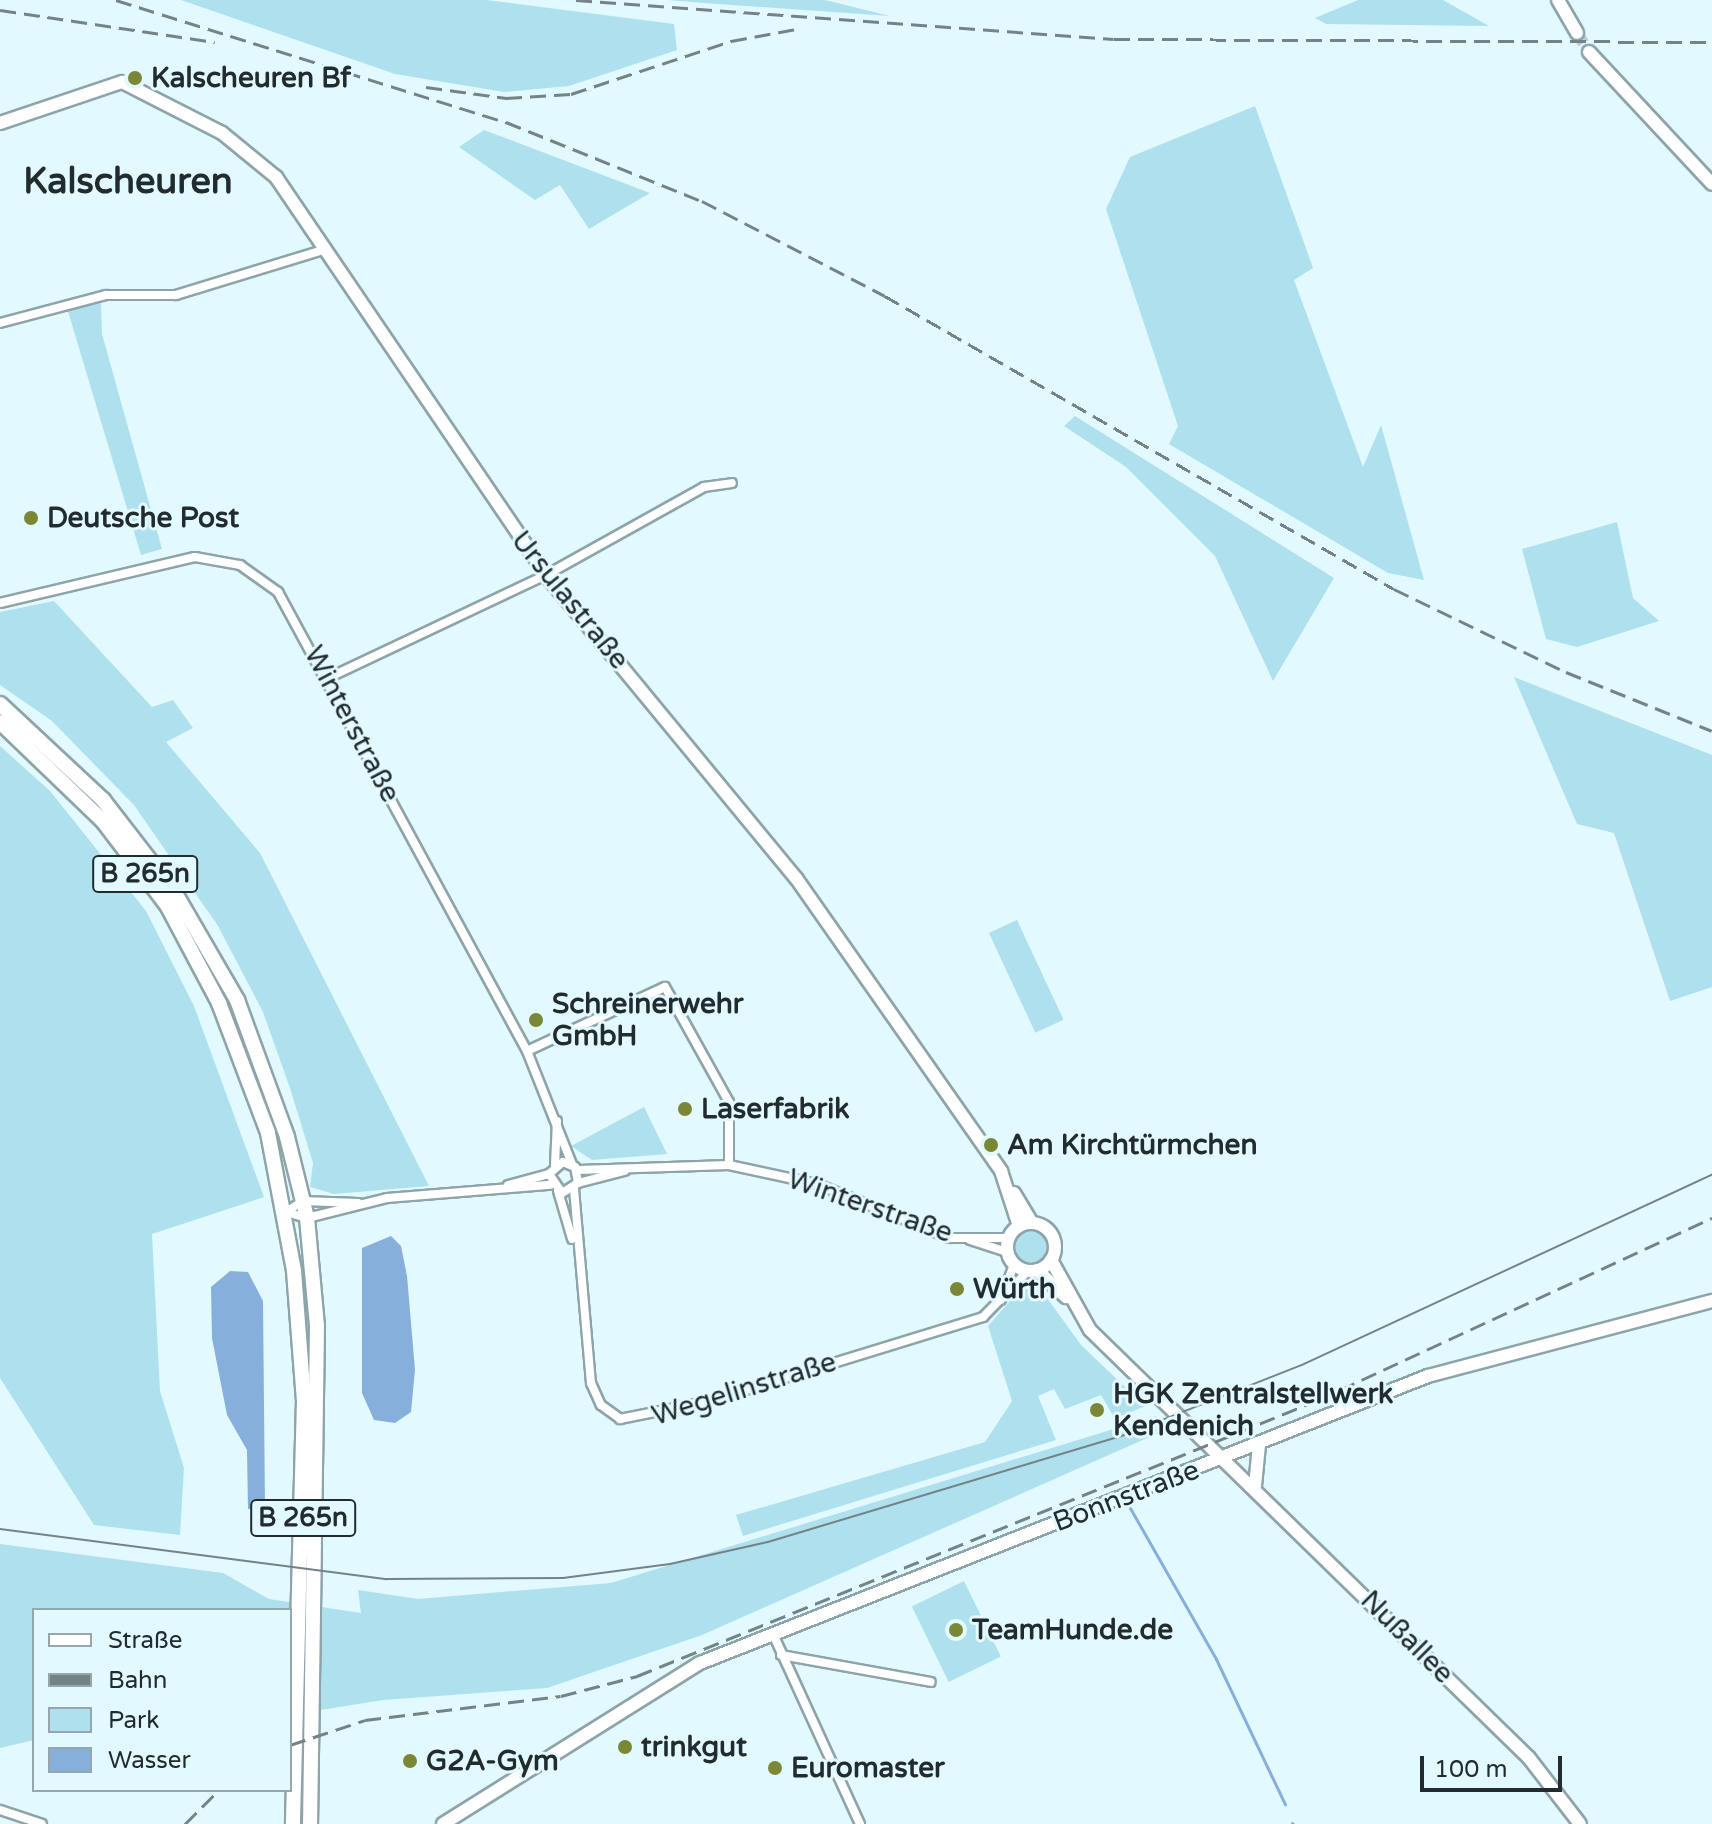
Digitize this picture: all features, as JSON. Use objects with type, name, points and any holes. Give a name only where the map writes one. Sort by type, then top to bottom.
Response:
[{"type":"main road","name":"B 265n","points":[[0,704],[103,800],[199,929],[265,1067],[303,1201],[307,1218],[319,1403],[310,1824]]},
{"type":"main road","name":"B 265n","points":[[0,722],[103,821],[167,905],[243,1060],[286,1212],[305,1469],[293,1824]]},
{"type":"street","points":[[1558,0],[1577,33]]},
{"type":"street","points":[[1589,52],[1712,184]]},
{"type":"street","name":"Ursulastraße","points":[[0,123],[90,87],[132,84],[246,148],[286,189],[546,575],[796,878],[1007,1184],[1026,1224],[1053,1237],[1051,1260],[1071,1301]]},
{"type":"street","points":[[0,323],[106,295],[176,295],[326,249]]},
{"type":"street","points":[[328,678],[546,575],[704,487],[732,483]]},
{"type":"street","name":"Winterstraße","points":[[0,603],[170,559],[228,561],[278,592],[328,678],[527,1051],[575,1167],[627,1170],[729,1165],[807,1180],[927,1232],[970,1240],[1007,1252]]},
{"type":"street","points":[[527,1051],[665,987],[729,1102],[729,1165]]},
{"type":"street","name":"Winterstraße","points":[[555,1165],[557,1120]]},
{"type":"street","points":[[286,1212],[303,1201],[358,1203],[506,1185],[549,1174],[555,1165],[575,1167]]},
{"type":"street","name":"Wegelinstraße","points":[[575,1167],[573,1239],[591,1383],[601,1405],[620,1419],[710,1401],[983,1317],[1032,1271]]},
{"type":"street","name":"Winterstraße","points":[[506,1185],[576,1186],[627,1170]]},
{"type":"street","name":"Wegelinstraße","points":[[549,1174],[573,1239]]},
{"type":"street","points":[[286,1212],[307,1218],[358,1203]]},
{"type":"street","points":[[1001,1300],[1014,1264],[1007,1252],[1008,1238],[1026,1224]]},
{"type":"street","name":"Winterstraße","points":[[970,1240],[1008,1238]]},
{"type":"street","points":[[1032,1271],[1051,1260]]},
{"type":"street","name":"Ursulastraße","points":[[1014,1264],[1032,1271],[1071,1301],[1123,1364],[1224,1459]]},
{"type":"street","name":"Bonnstraße","points":[[443,1824],[646,1693],[773,1634],[1224,1459],[1428,1376],[1712,1301]]},
{"type":"street","points":[[1255,1486],[1259,1445]]},
{"type":"street","name":"Nußallee","points":[[1224,1459],[1255,1486],[1529,1758],[1580,1824]]},
{"type":"street","points":[[773,1634],[860,1824]]},
{"type":"street","points":[[781,1655],[931,1682]]},
{"type":"street","points":[[0,1810],[42,1824]]},
{"type":"green space","points":[[181,0],[486,0],[674,24],[677,50],[569,86],[504,92],[395,74]]},
{"type":"green space","points":[[668,0],[825,0],[890,16],[704,3]]},
{"type":"green space","points":[[1358,0],[1443,0],[1489,26],[1326,24],[1315,18]]},
{"type":"green space","points":[[1255,106],[1313,268],[1294,280],[1363,467],[1381,425],[1424,580],[1388,573],[1169,444],[1178,426],[1106,209],[1130,157]]},
{"type":"green space","points":[[484,130],[650,193],[589,229],[560,185],[535,200],[459,147]]},
{"type":"green space","points":[[101,303],[102,334],[162,549],[141,555],[67,308]]},
{"type":"green space","points":[[1075,416],[1334,578],[1273,681],[1215,556],[1126,467],[1064,426]]},
{"type":"green space","points":[[1617,522],[1633,598],[1659,621],[1577,647],[1546,639],[1522,549]]},
{"type":"green space","points":[[54,601],[152,707],[173,700],[193,728],[166,742],[260,853],[429,1186],[334,1194],[310,1187],[313,1163],[290,1088],[263,1012],[218,926],[134,805],[52,721],[0,685],[0,612]]},
{"type":"green space","points":[[1514,677],[1712,755],[1712,987],[1670,1001],[1614,833],[1577,824]]},
{"type":"green space","points":[[0,746],[50,791],[146,911],[194,1006],[264,1197],[152,1234],[160,1391],[184,1468],[180,1535],[94,1525],[0,1378]]},
{"type":"green space","points":[[1017,920],[1063,1020],[1035,1033],[989,933]]},
{"type":"green space","points":[[644,1107],[667,1154],[592,1160],[571,1146]]},
{"type":"green space","points":[[1031,1229],[1044,1235],[1050,1248],[1044,1261],[1031,1267],[1018,1261],[1012,1248],[1018,1235]]},
{"type":"green space","points":[[1023,1286],[1042,1291],[1081,1345],[1145,1406],[1115,1419],[1101,1395],[1065,1409],[1054,1389],[1038,1396],[1056,1440],[743,1536],[736,1515],[985,1442],[1012,1401],[988,1326]]},
{"type":"green space","points":[[1156,1416],[1172,1427],[702,1635],[547,1688],[383,1700],[292,1715],[292,1608],[32,1608],[32,1740],[0,1748],[0,1544],[223,1573],[269,1599],[361,1613],[358,1590],[418,1599],[611,1583]]},
{"type":"green space","name":"TeamHunde.de","points":[[964,1581],[1001,1656],[949,1682],[912,1606]]},
{"type":"water","points":[[391,1236],[401,1246],[407,1276],[415,1370],[411,1412],[395,1423],[374,1420],[362,1393],[362,1248]]},
{"type":"water","points":[[230,1271],[248,1272],[263,1301],[265,1509],[248,1509],[247,1450],[227,1415],[212,1338],[211,1287]]},
{"type":"waterway","points":[[1130,1508],[1216,1659],[1285,1804]]},
{"type":"tunnel","points":[[1577,33],[1589,52]]},
{"type":"tram line","points":[[0,1529],[387,1579],[563,1578],[670,1564],[768,1542],[1124,1435],[1304,1364],[1712,1175]]},
{"type":"railway","points":[[116,0],[506,122],[702,201],[885,296],[1394,589],[1566,672],[1712,731]]},
{"type":"railway","points":[[576,0],[1114,39],[1712,42]]},
{"type":"railway","points":[[0,10],[215,42]]},
{"type":"railway","points":[[426,87],[506,98],[571,94],[731,41],[802,28]]},
{"type":"railway","points":[[292,1744],[365,1720],[561,1696],[637,1676],[1318,1400],[1712,1218]]},
{"type":"railway","points":[[185,1824],[217,1792]]},
{"type":"place","name":"Kalscheuren Bf","points":[[135,78]]},
{"type":"place","name":"Deutsche Post","points":[[31,518]]},
{"type":"place","name":"Schreinerwehr GmbH","points":[[536,1020]]},
{"type":"place","name":"Laserfabrik","points":[[685,1109]]},
{"type":"place","name":"Am Kirchtürmchen","points":[[991,1145]]},
{"type":"place","name":"Würth","points":[[957,1289]]},
{"type":"place","name":"HGK Zentralstellwerk Kendenich","points":[[1097,1410]]},
{"type":"place","name":"TeamHunde.de","points":[[956,1630]]},
{"type":"place","name":"trinkgut","points":[[625,1747]]},
{"type":"place","name":"G2A-Gym","points":[[410,1761]]},
{"type":"place","name":"Euromaster","points":[[775,1768]]},
{"type":"district","name":"Kalscheuren","points":[[128,182]]}]
